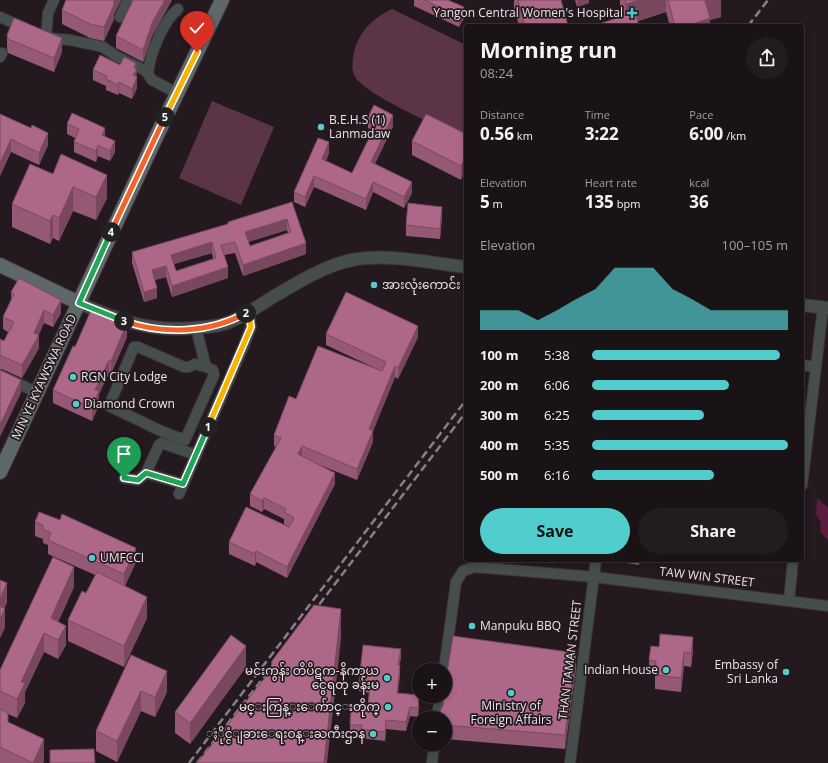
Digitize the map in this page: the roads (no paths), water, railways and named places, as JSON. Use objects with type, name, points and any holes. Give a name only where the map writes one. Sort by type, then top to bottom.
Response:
[{"type":"main road","name":"MIN YE KYAWSWA ROAD","points":[[0,472],[36,392],[222,0]]},
{"type":"main road","points":[[0,265],[79,303]]},
{"type":"street","points":[[46,37],[48,13],[54,0]]},
{"type":"street","points":[[120,17],[128,0]]},
{"type":"street","points":[[148,73],[149,60],[169,16],[178,9]]},
{"type":"street","points":[[0,16],[46,37],[103,48],[148,73],[152,80],[177,93]]},
{"type":"street","points":[[79,303],[111,317],[146,328],[178,330],[217,326],[233,321],[287,289],[336,265],[352,260],[375,258],[464,267]]},
{"type":"street","points":[[804,305],[826,307],[815,367],[804,467]]},
{"type":"street","points":[[179,494],[251,327],[249,312]]},
{"type":"street","points":[[196,328],[206,368]]},
{"type":"street","points":[[134,347],[138,347],[184,367],[189,367],[195,364],[206,368],[213,370],[214,375],[185,440],[161,431],[110,406],[134,347]]},
{"type":"street","points":[[804,365],[815,367]]},
{"type":"street","points":[[0,375],[36,392]]},
{"type":"street","points":[[124,478],[138,480],[146,473],[159,445],[162,443],[196,455]]},
{"type":"street","points":[[146,473],[183,484]]},
{"type":"street","name":"THAN TAMAN STREET","points":[[570,763],[596,562]]},
{"type":"street","points":[[789,601],[794,562]]},
{"type":"street","name":"TAW WIN STREET","points":[[445,663],[456,582],[463,571],[474,568],[594,577],[828,606]]},
{"type":"street","points":[[432,763],[433,751]]},
{"type":"railway","points":[[750,24],[768,0]]},
{"type":"railway","points":[[189,763],[464,403]]},
{"type":"railway","points":[[312,614],[464,415]]},
{"type":"railway","points":[[197,763],[278,659]]},
{"type":"place","name":"Yangon Central Women's Hospital","points":[[632,13]]},
{"type":"place","name":"B.E.H.S (1) Lanmadaw","points":[[321,127]]},
{"type":"place","name":"အားလုံးကောင်း","points":[[374,285]]},
{"type":"place","name":"RGN City Lodge","points":[[73,377]]},
{"type":"place","name":"Diamond Crown","points":[[76,404]]},
{"type":"place","name":"UMFCCI","points":[[92,558]]},
{"type":"place","name":"Manpuku BBQ","points":[[472,626]]},
{"type":"place","name":"Indian House","points":[[666,670]]},
{"type":"place","name":"Embassy of Sri Lanka","points":[[786,672]]},
{"type":"place","name":"မင်းကွန်း တိပိဋက-နိကာယ ငွေရတု ခန်းမ","points":[[387,678]]},
{"type":"place","name":"Ministry of Foreign Affairs","points":[[511,693]]},
{"type":"place","name":"မင္းကြန္းေက်ာင္းတိုက္","points":[[388,707]]},
{"type":"place","name":"ႏိုင္ငံျခားေရးဝန္းႀကီးဌာန","points":[[373,734]]}]
